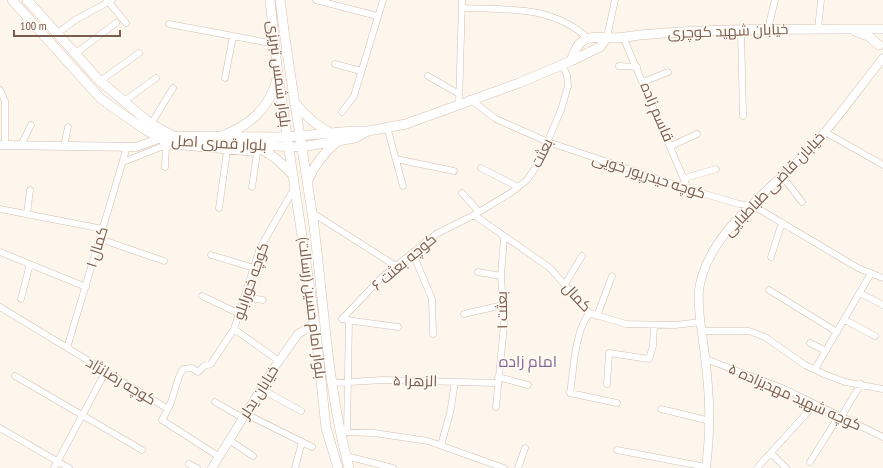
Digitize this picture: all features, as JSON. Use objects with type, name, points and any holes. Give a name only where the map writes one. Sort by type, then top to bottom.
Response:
[{"type":"main road","name":"بلوار قمری اصل","points":[[12,0],[101,99],[164,142],[289,147]]},
{"type":"main road","name":"بلوار قمری اصل","points":[[27,0],[100,81],[123,102],[151,124],[173,136],[287,137]]},
{"type":"main road","name":"بلوار شمس تبریزی","points":[[270,0],[278,76],[289,147]]},
{"type":"main road","name":"بلوار شمس تبریزی","points":[[280,0],[301,147]]},
{"type":"main road","points":[[850,29],[868,36],[881,48]]},
{"type":"main road","name":"خیابان شهید کوچری","points":[[589,38],[741,30],[883,30]]},
{"type":"main road","points":[[881,48],[880,36],[883,30]]},
{"type":"main road","points":[[289,147],[301,147],[353,131],[368,131],[406,124],[470,99],[519,83],[571,62],[600,47],[607,37]]},
{"type":"main road","points":[[571,62],[575,50],[580,43],[589,38]]},
{"type":"main road","points":[[217,137],[232,132],[264,110],[273,96],[278,76]]},
{"type":"main road","points":[[295,103],[305,116],[335,137]]},
{"type":"main road","points":[[287,137],[335,137]]},
{"type":"main road","points":[[307,182],[314,166],[335,137]]},
{"type":"main road","points":[[245,145],[264,150],[294,175]]},
{"type":"main road","name":"بلوار امام حسین (رسالت)","points":[[289,147],[315,323],[326,428],[338,468]]},
{"type":"main road","name":"بلوار امام حسین (رسالت)","points":[[301,147],[312,212],[333,383],[344,432],[346,456],[349,468]]},
{"type":"street","points":[[316,0],[377,16]]},
{"type":"street","points":[[342,112],[354,96],[383,0]]},
{"type":"street","points":[[459,104],[462,0]]},
{"type":"street","points":[[607,37],[615,0]]},
{"type":"street","points":[[768,30],[775,0]]},
{"type":"street","points":[[818,29],[821,0]]},
{"type":"street","points":[[58,34],[75,20],[109,1],[126,22]]},
{"type":"street","points":[[462,8],[527,11],[552,15],[572,24],[589,38]]},
{"type":"street","points":[[76,54],[116,23]]},
{"type":"street","points":[[169,24],[275,44]]},
{"type":"street","points":[[741,30],[743,116]]},
{"type":"street","points":[[225,78],[233,36]]},
{"type":"street","name":"قاسم زاده","points":[[623,36],[685,178],[688,189]]},
{"type":"street","points":[[100,81],[139,53]]},
{"type":"street","name":"خیابان قاضی طباطبایی","points":[[706,468],[711,408],[699,291],[704,270],[711,256],[731,228],[752,205],[811,148],[883,58]]},
{"type":"street","points":[[335,64],[361,71]]},
{"type":"street","name":"بعثت","points":[[476,213],[527,180],[538,164],[548,142],[568,86],[568,75],[562,65]]},
{"type":"street","points":[[619,66],[637,68]]},
{"type":"street","points":[[643,82],[668,72]]},
{"type":"street","points":[[428,76],[459,94]]},
{"type":"street","points":[[123,102],[156,78]]},
{"type":"street","points":[[151,124],[173,88]]},
{"type":"street","points":[[0,90],[5,100],[2,145],[136,147],[164,142],[227,151],[257,153],[252,187]]},
{"type":"street","name":"کوچه حیدرپور خویی","points":[[470,99],[496,119],[548,142],[688,189],[733,202],[752,205]]},
{"type":"street","points":[[21,145],[31,125]]},
{"type":"street","points":[[64,146],[68,127]]},
{"type":"street","points":[[387,127],[403,186]]},
{"type":"street","points":[[825,132],[883,165]]},
{"type":"street","points":[[671,146],[697,134]]},
{"type":"street","points":[[123,162],[164,142]]},
{"type":"street","points":[[164,142],[165,167]]},
{"type":"street","name":"کمال ۱","points":[[67,348],[127,147]]},
{"type":"street","points":[[219,208],[227,151]]},
{"type":"street","points":[[396,159],[454,171]]},
{"type":"street","points":[[481,168],[518,187]]},
{"type":"street","points":[[685,178],[716,169]]},
{"type":"street","points":[[782,176],[802,202]]},
{"type":"street","name":"کوچه خورابلو","points":[[279,360],[234,329],[260,248],[295,186]]},
{"type":"street","points":[[27,214],[30,190]]},
{"type":"street","name":"کمال","points":[[462,193],[476,213],[504,237],[550,268],[589,313],[626,324],[675,326],[701,322]]},
{"type":"street","points":[[752,205],[870,275],[883,278]]},
{"type":"street","points":[[0,209],[103,229]]},
{"type":"street","points":[[312,212],[396,266]]},
{"type":"street","name":"کوچه بعثت ۶","points":[[345,320],[381,278],[413,254],[436,234],[476,213]]},
{"type":"street","points":[[771,257],[782,222]]},
{"type":"street","name":"بعثت ۱","points":[[496,407],[497,380],[504,326],[501,276],[504,237]]},
{"type":"street","points":[[100,239],[164,261]]},
{"type":"street","points":[[0,252],[86,287]]},
{"type":"street","points":[[413,254],[432,299],[433,334]]},
{"type":"street","points":[[211,255],[254,268]]},
{"type":"street","points":[[565,284],[582,256]]},
{"type":"street","points":[[22,299],[30,264]]},
{"type":"street","points":[[478,272],[501,276]]},
{"type":"street","points":[[815,369],[870,275]]},
{"type":"street","points":[[597,316],[612,276]]},
{"type":"street","points":[[769,290],[837,332]]},
{"type":"street","points":[[860,293],[883,305]]},
{"type":"street","points":[[202,296],[240,314]]},
{"type":"street","points":[[245,297],[263,300]]},
{"type":"street","points":[[464,314],[503,305]]},
{"type":"street","name":"کوچه رضانژاد","points":[[0,307],[168,409],[162,420],[218,456]]},
{"type":"street","points":[[589,313],[583,322],[578,342],[570,393],[617,403]]},
{"type":"street","points":[[398,327],[345,320],[347,382],[344,432],[389,435],[428,441],[504,468]]},
{"type":"street","points":[[844,320],[875,336]]},
{"type":"street","name":"خیابان یدلر","points":[[212,468],[218,456],[279,360],[298,334],[315,323]]},
{"type":"street","points":[[607,384],[609,353],[649,358],[653,346],[654,325]]},
{"type":"street","points":[[168,409],[174,398],[180,374],[184,369],[192,368],[198,372],[204,366],[211,364],[234,329]]},
{"type":"street","points":[[702,331],[749,331],[765,337],[815,369],[845,382],[883,389]]},
{"type":"street","points":[[810,344],[826,351]]},
{"type":"street","name":"کوچه شهید مهدیزاده ۵","points":[[706,359],[782,388],[883,436]]},
{"type":"street","points":[[54,468],[106,371]]},
{"type":"street","points":[[15,376],[142,450]]},
{"type":"street","name":"الزهرا ۵","points":[[333,383],[383,380],[455,382],[497,380],[528,386]]},
{"type":"street","points":[[441,445],[450,413],[455,382]]},
{"type":"street","points":[[810,462],[861,384]]},
{"type":"street","points":[[261,389],[301,411]]},
{"type":"street","points":[[215,402],[312,447]]},
{"type":"street","points":[[757,468],[815,404]]},
{"type":"street","points":[[661,409],[710,421]]},
{"type":"street","points":[[0,428],[69,468]]},
{"type":"street","points":[[229,440],[253,456]]},
{"type":"street","points":[[295,468],[302,442]]},
{"type":"street","points":[[518,468],[525,448]]},
{"type":"street","points":[[616,450],[706,468]]},
{"type":"street","points":[[771,453],[786,468]]},
{"type":"street","points":[[346,456],[393,468]]},
{"type":"street","points":[[190,464],[197,468]]},
{"type":"district","name":"امام زاده","points":[[528,361]]}]
